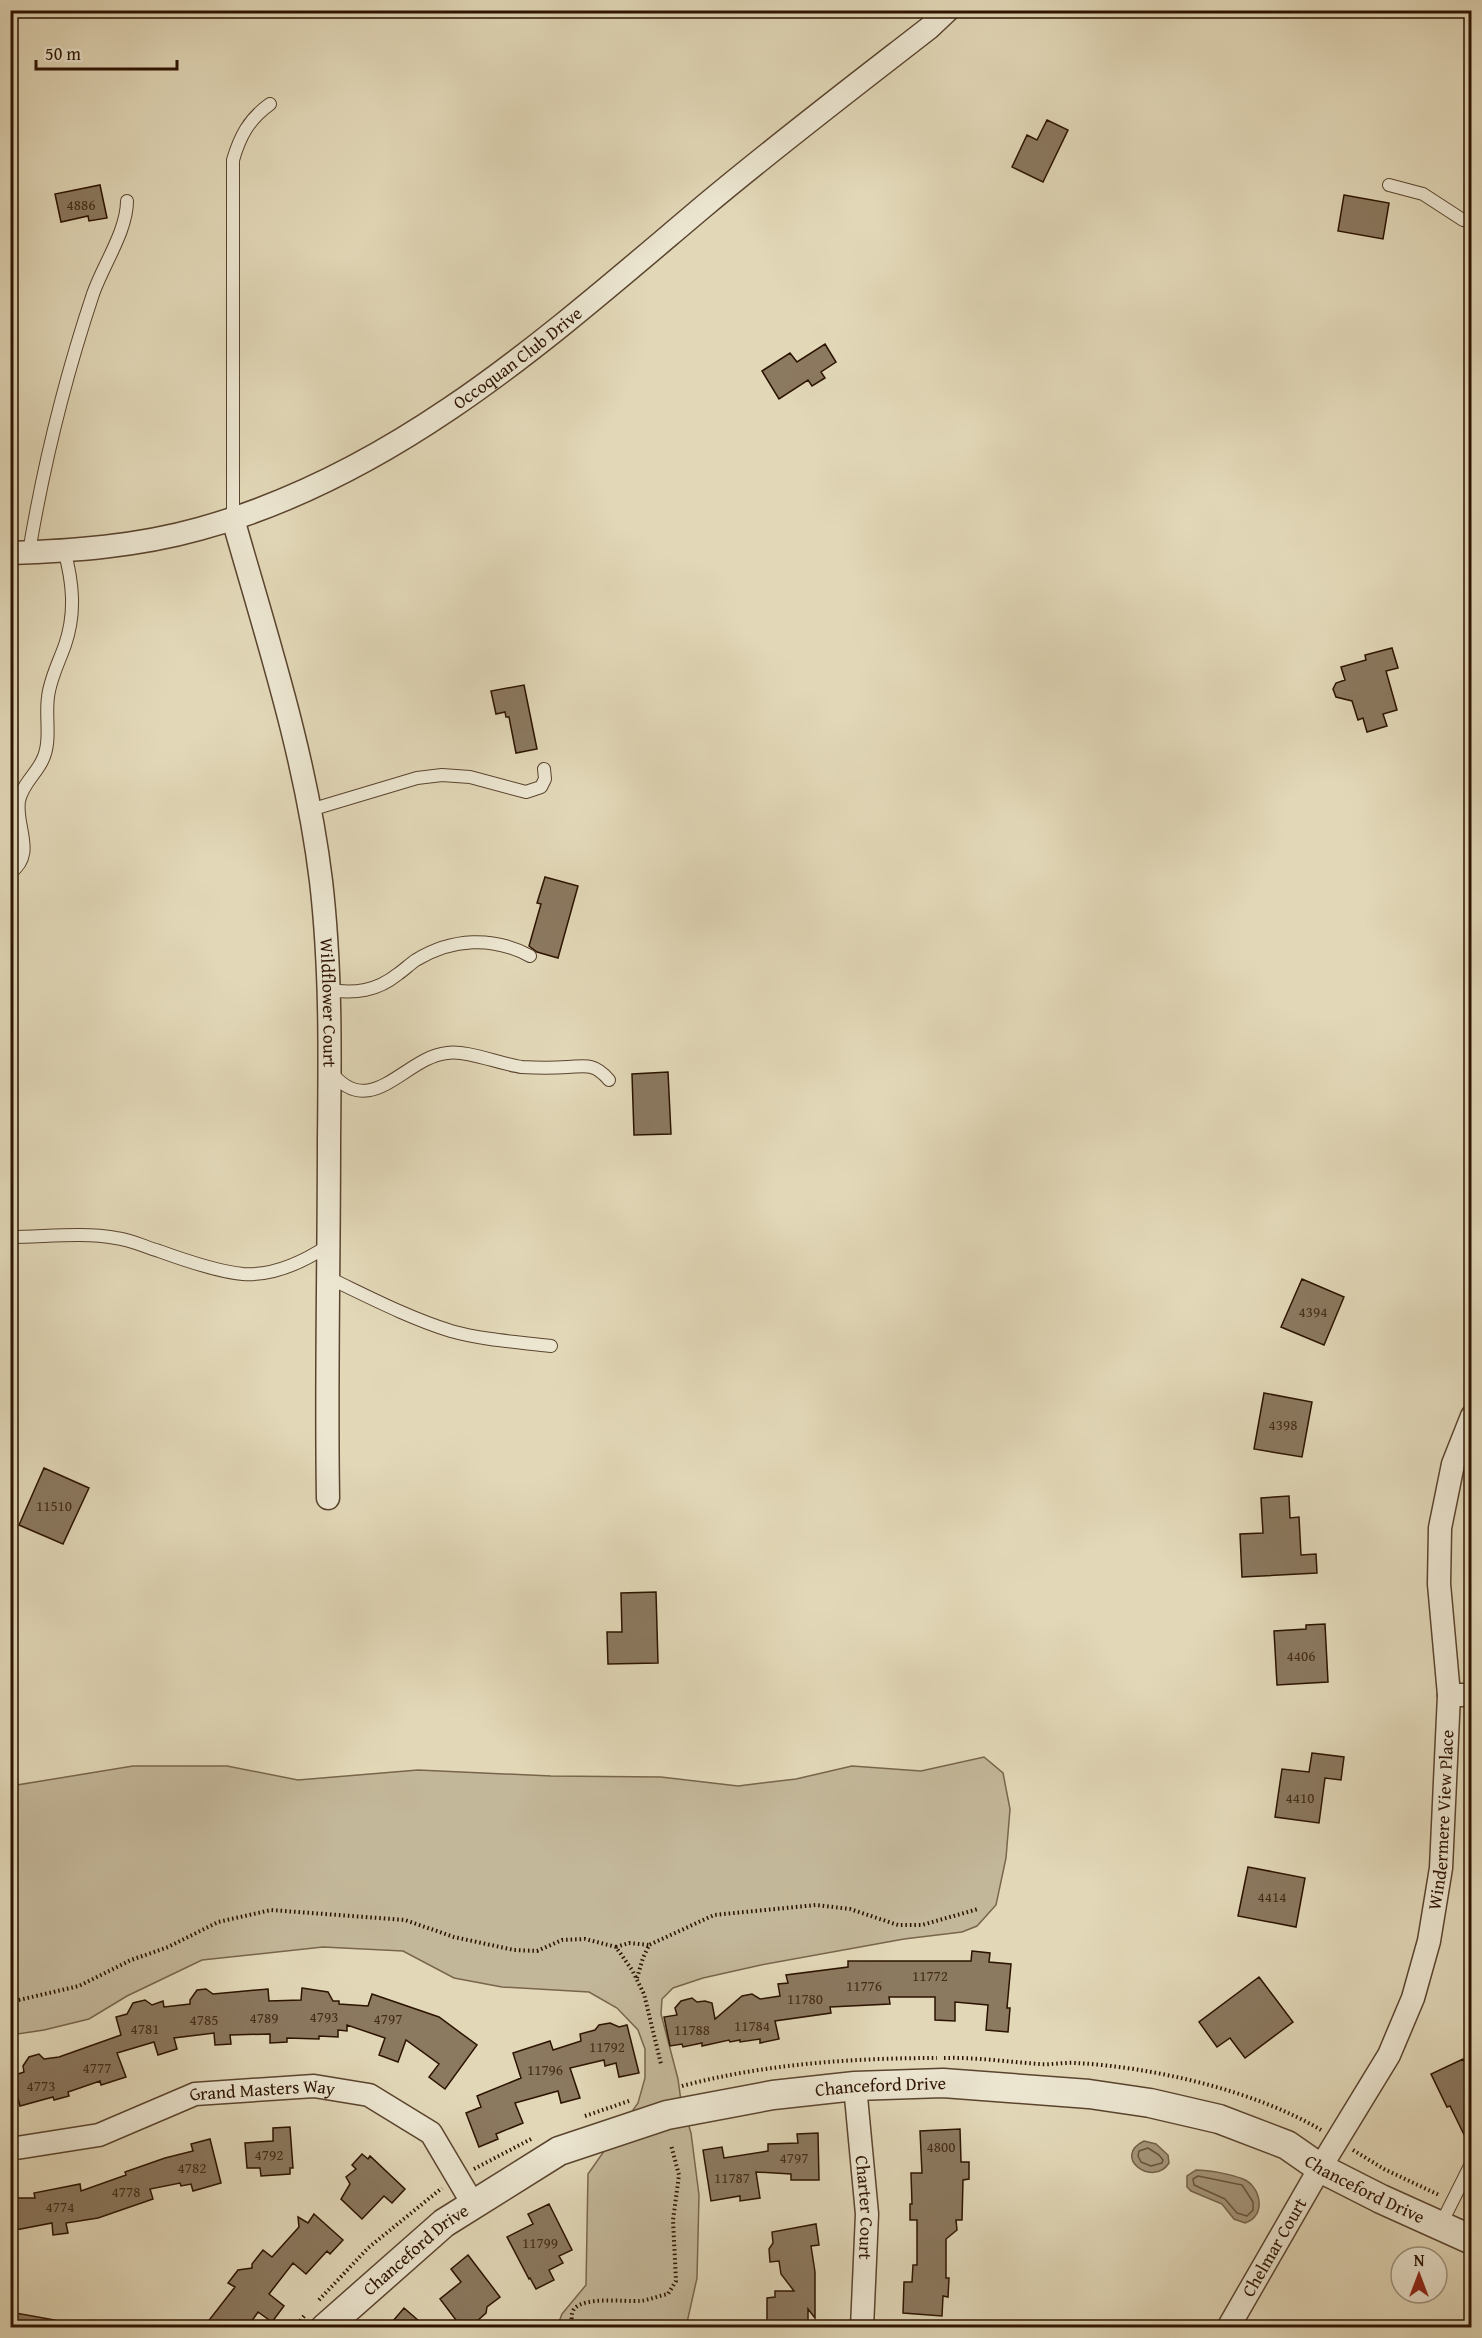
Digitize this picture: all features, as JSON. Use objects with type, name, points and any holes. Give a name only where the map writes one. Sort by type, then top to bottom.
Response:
[{"type":"street","name":"Occoquan Club Drive","points":[[20,553],[132,543],[197,530],[281,501],[361,463],[489,382],[551,335],[785,138],[929,28],[948,10]]},
{"type":"street","name":"Wildflower Court","points":[[233,519],[296,742],[321,881],[329,990],[330,1071],[328,1498]]},
{"type":"street","name":"Windermere View Place","points":[[1320,2168],[1389,2055],[1413,1998],[1429,1941],[1441,1868],[1460,1695],[1439,1584],[1440,1528],[1453,1464],[1472,1416]]},
{"type":"street","name":"Chanceford Drive","points":[[326,2328],[444,2223],[560,2151],[667,2115],[774,2095],[855,2086],[943,2083],[1089,2094],[1150,2103],[1219,2119],[1287,2145],[1320,2168],[1381,2199],[1472,2240]]},
{"type":"street","name":"Grand Masters Way","points":[[10,2149],[99,2135],[195,2094],[314,2086],[369,2095],[431,2133],[473,2204]]},
{"type":"street","name":"Charter Court","points":[[855,2086],[867,2214],[862,2328]]},
{"type":"street","name":"Chelmar Court","points":[[1228,2328],[1320,2168]]},
{"type":"lane","points":[[233,519],[233,160],[238,141],[248,125],[270,104]]},
{"type":"lane","points":[[1389,185],[1423,194],[1463,220],[1472,222]]},
{"type":"lane","points":[[20,553],[37,505],[66,388],[93,294],[127,217],[127,201]]},
{"type":"lane","points":[[10,873],[20,866],[24,857],[20,800],[24,786],[43,761],[47,745],[48,696],[72,621],[73,597],[64,550]]},
{"type":"lane","points":[[310,810],[417,778],[442,775],[470,777],[526,792],[541,787],[545,779],[544,769]]},
{"type":"lane","points":[[329,990],[347,993],[365,991],[382,985],[413,961],[432,950],[453,944],[475,941],[501,944],[530,956]]},
{"type":"lane","points":[[330,1071],[338,1081],[352,1089],[368,1091],[383,1087],[429,1057],[462,1052],[490,1061],[524,1067],[590,1066],[601,1071],[609,1080]]},
{"type":"lane","points":[[10,1237],[115,1237],[181,1258],[243,1274],[268,1272],[288,1266],[312,1256],[329,1245]]},
{"type":"lane","points":[[329,1278],[419,1320],[454,1332],[551,1346]]},
{"type":"lane","points":[[1440,2226],[1472,2162]]},
{"type":"path","points":[[10,2002],[79,1986],[131,1960],[168,1947],[218,1922],[271,1910],[405,1920],[454,1937],[514,1950],[537,1951],[562,1940],[585,1939],[615,1947],[629,1944],[649,1945],[714,1915],[749,1911],[816,1905],[850,1909],[898,1925],[922,1925],[978,1909]]},
{"type":"path","points":[[636,1979],[649,1945]]},
{"type":"path","points":[[615,1947],[644,1994],[661,2064]]},
{"type":"path","points":[[573,2328],[571,2316],[579,2305],[591,2301],[641,2301],[668,2294],[676,2281],[673,2220],[679,2175],[670,2145]]},
{"type":"shaded area","points":[[984,1757],[1003,1773],[1010,1809],[1006,1858],[996,1905],[977,1926],[962,1932],[904,1939],[703,1978],[673,1988],[662,1999],[661,2014],[678,2079],[681,2101],[691,2133],[699,2195],[697,2278],[686,2327],[557,2327],[562,2314],[586,2285],[588,2174],[638,2103],[645,2078],[645,2049],[638,2030],[617,2008],[589,1992],[502,1987],[454,1978],[403,1951],[323,1947],[202,1960],[127,1996],[89,2019],[11,2035],[11,1786],[133,1766],[227,1766],[298,1780],[418,1770],[551,1776],[661,1777],[738,1786],[796,1779],[852,1766],[921,1771]]},
{"type":"water","points":[[1144,2141],[1156,2144],[1168,2155],[1169,2163],[1162,2170],[1145,2171],[1133,2162],[1132,2155],[1135,2148]]},
{"type":"water","points":[[1196,2170],[1226,2174],[1249,2183],[1254,2188],[1259,2201],[1259,2208],[1252,2219],[1245,2223],[1234,2219],[1222,2204],[1191,2191],[1187,2187],[1187,2176]]},
{"type":"building","points":[[1047,120],[1068,130],[1043,182],[1012,167],[1027,135],[1037,140]]},
{"type":"building","points":[[100,185],[107,218],[89,221],[88,216],[61,222],[55,194]]},
{"type":"building","points":[[1344,195],[1389,203],[1383,239],[1338,231]]},
{"type":"building","points":[[825,344],[836,362],[821,372],[825,378],[812,386],[808,380],[779,399],[762,371],[790,353],[797,362]]},
{"type":"building","points":[[1392,648],[1398,668],[1386,671],[1397,710],[1383,714],[1387,726],[1367,732],[1363,718],[1358,720],[1352,701],[1336,697],[1333,689],[1336,683],[1345,680],[1341,667],[1366,660],[1365,655]]},
{"type":"building","points":[[524,685],[537,749],[516,753],[509,717],[506,717],[505,712],[496,714],[491,691]]},
{"type":"building","points":[[545,877],[578,886],[558,958],[537,952],[529,946],[541,904],[537,903]]},
{"type":"building","points":[[668,1072],[671,1134],[634,1135],[632,1074]]},
{"type":"building","points":[[1302,1279],[1344,1297],[1324,1345],[1281,1327]]},
{"type":"building","points":[[1264,1393],[1312,1402],[1302,1457],[1254,1449]]},
{"type":"building","points":[[44,1468],[89,1488],[63,1544],[19,1525]]},
{"type":"building","points":[[1289,1496],[1290,1518],[1299,1517],[1301,1555],[1316,1554],[1317,1573],[1242,1577],[1240,1534],[1263,1533],[1261,1498]]},
{"type":"building","points":[[656,1592],[658,1663],[608,1664],[607,1632],[622,1632],[621,1593]]},
{"type":"building","points":[[1325,1624],[1328,1682],[1277,1685],[1274,1631],[1306,1629],[1306,1625]]},
{"type":"building","points":[[1312,1753],[1344,1757],[1341,1780],[1325,1778],[1319,1823],[1275,1817],[1282,1769],[1309,1772]]},
{"type":"building","points":[[1248,1867],[1305,1878],[1296,1927],[1238,1916]]},
{"type":"building","points":[[972,1951],[990,1953],[989,1962],[1011,1964],[1007,2008],[1010,2008],[1008,2032],[986,2030],[988,2005],[955,2002],[955,2021],[935,2020],[935,1997],[889,1997],[890,2004],[830,2007],[831,2013],[775,2021],[779,2039],[760,2043],[760,2039],[740,2042],[740,2040],[730,2042],[729,2040],[702,2046],[702,2043],[683,2047],[682,2044],[670,2046],[664,2017],[677,2015],[675,2008],[681,2001],[692,1998],[697,2002],[712,2003],[715,2019],[742,1996],[752,1994],[760,1999],[780,1996],[778,1984],[788,1983],[786,1975],[848,1967],[848,1961],[971,1961]]},
{"type":"building","points":[[1259,1977],[1293,2022],[1245,2058],[1230,2038],[1217,2047],[1199,2022]]},
{"type":"building","points":[[302,1988],[328,1992],[333,2001],[339,2001],[339,2004],[368,2006],[372,1994],[439,2017],[477,2045],[445,2089],[429,2077],[439,2064],[406,2040],[398,2062],[379,2055],[385,2038],[347,2025],[347,2031],[338,2030],[338,2037],[287,2038],[287,2042],[270,2043],[270,2034],[230,2035],[231,2044],[215,2045],[214,2033],[174,2038],[177,2049],[158,2055],[154,2042],[117,2053],[126,2077],[101,2085],[100,2081],[68,2092],[69,2096],[54,2100],[53,2097],[20,2106],[12,2076],[24,2072],[23,2066],[29,2057],[39,2054],[44,2059],[59,2057],[121,2035],[116,2017],[127,2014],[133,2003],[145,2000],[152,2005],[163,2001],[164,2007],[190,2004],[197,1990],[206,1989],[213,1994],[268,1989],[269,2001],[301,2000]]},
{"type":"building","points":[[610,2023],[619,2027],[627,2025],[639,2073],[619,2077],[616,2063],[605,2066],[604,2060],[570,2068],[580,2098],[561,2103],[558,2091],[515,2103],[523,2123],[496,2134],[498,2139],[479,2147],[466,2113],[481,2107],[477,2096],[521,2078],[513,2053],[550,2041],[553,2050],[581,2041],[580,2034],[595,2030],[599,2025]]},
{"type":"building","points":[[1463,2059],[1472,2077],[1472,2151],[1431,2074]]},
{"type":"building","points":[[290,2127],[293,2168],[290,2168],[290,2174],[261,2176],[260,2168],[247,2168],[245,2143],[273,2141],[273,2128]]},
{"type":"building","points":[[960,2129],[961,2162],[969,2162],[969,2179],[963,2180],[962,2220],[956,2220],[957,2230],[946,2239],[948,2297],[943,2296],[942,2316],[903,2313],[904,2282],[912,2282],[913,2265],[917,2265],[917,2220],[910,2220],[910,2204],[912,2204],[911,2173],[922,2173],[920,2131]]},
{"type":"building","points":[[818,2133],[819,2180],[791,2180],[791,2174],[756,2172],[760,2198],[740,2201],[740,2196],[711,2201],[703,2150],[722,2147],[724,2158],[768,2151],[768,2144],[798,2143],[797,2134]]},
{"type":"building","points":[[210,2139],[221,2183],[193,2191],[191,2184],[181,2186],[180,2183],[150,2189],[153,2199],[98,2218],[66,2223],[68,2233],[53,2235],[52,2223],[10,2231],[10,2198],[35,2198],[34,2193],[80,2184],[81,2191],[126,2175],[125,2172],[193,2151],[191,2144]]},
{"type":"building","points":[[362,2154],[368,2159],[370,2156],[405,2189],[392,2203],[384,2196],[362,2219],[341,2199],[350,2184],[346,2177],[356,2169],[352,2165]]},
{"type":"building","points":[[549,2204],[572,2250],[559,2256],[563,2263],[549,2270],[554,2280],[536,2289],[507,2237],[533,2224],[528,2214]]},
{"type":"building","points":[[314,2214],[343,2240],[330,2254],[327,2251],[306,2274],[293,2263],[269,2294],[284,2306],[272,2322],[258,2312],[247,2328],[203,2328],[235,2287],[228,2283],[238,2270],[252,2268],[252,2264],[263,2250],[272,2257],[299,2227],[298,2217],[308,2223]]},
{"type":"building","points":[[816,2224],[819,2245],[811,2246],[815,2272],[815,2318],[808,2309],[808,2328],[767,2328],[767,2298],[775,2297],[775,2291],[794,2291],[781,2274],[779,2261],[770,2262],[769,2249],[773,2243],[772,2232]]},
{"type":"building","points":[[468,2255],[500,2297],[487,2307],[486,2313],[477,2321],[471,2321],[462,2328],[440,2299],[461,2282],[451,2269]]},
{"type":"building","points":[[404,2308],[427,2328],[387,2328]]},
{"type":"building","points":[[10,2312],[55,2320],[54,2328],[10,2328]]}]
